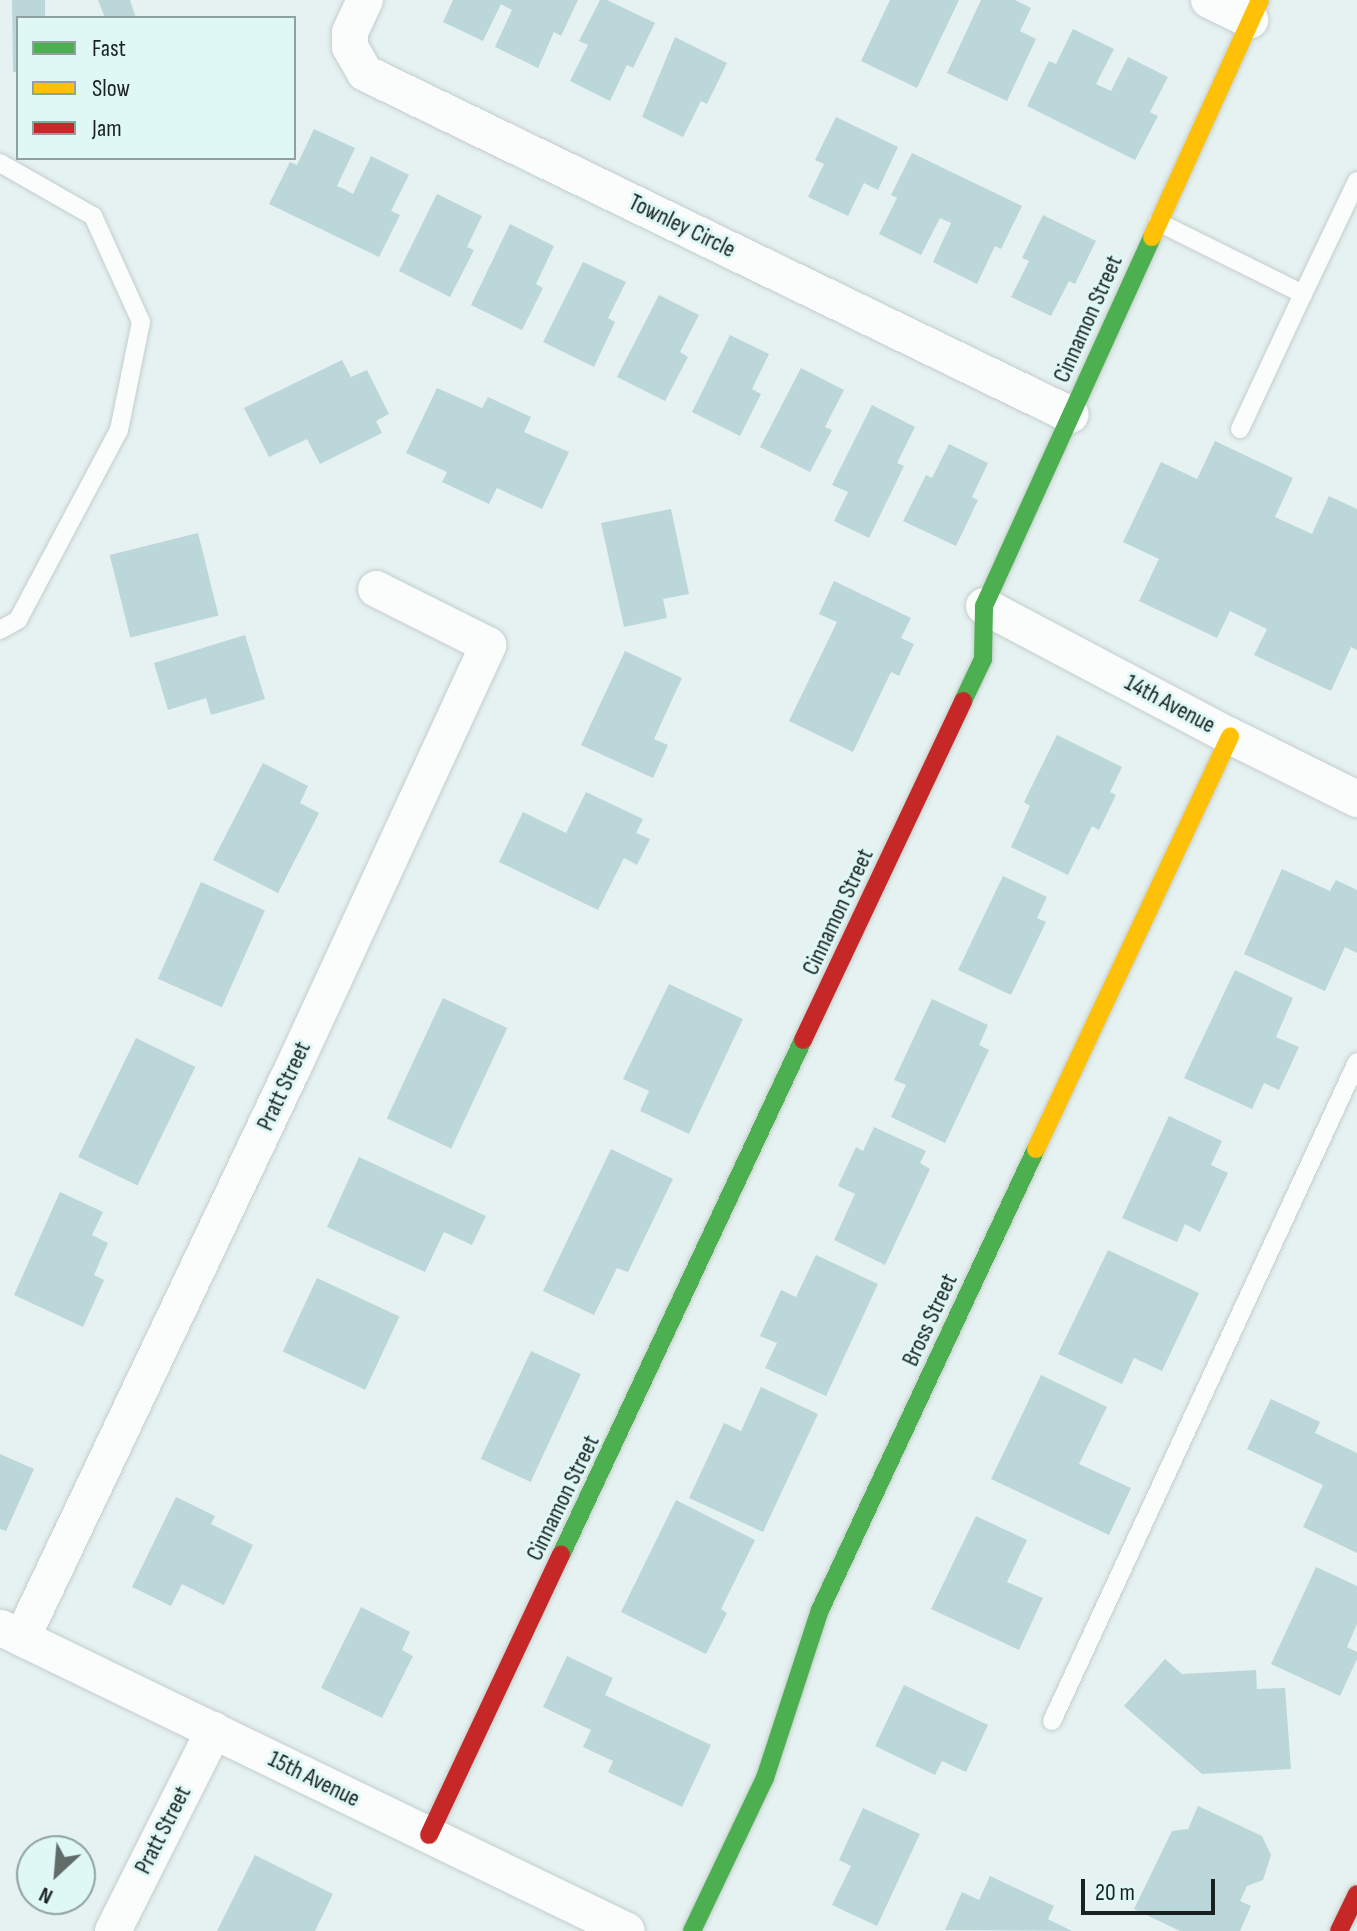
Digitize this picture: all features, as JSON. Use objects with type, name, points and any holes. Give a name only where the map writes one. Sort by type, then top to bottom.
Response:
[{"type":"street","name":"Townley Circle","points":[[365,0],[350,32],[350,47],[365,73],[1071,415]]},
{"type":"street","points":[[1209,0],[1255,10]]},
{"type":"street","name":"Cinnamon Street","points":[[429,1835],[983,659],[984,606],[1255,10]]},
{"type":"street","name":"Pratt Street","points":[[11,1633],[292,1070],[488,645],[376,589]]},
{"type":"street","name":"14th Avenue","points":[[984,606],[1230,736],[1357,799]]},
{"type":"street","name":"Bross Street","points":[[692,1931],[765,1778],[820,1610],[1230,736]]},
{"type":"street","name":"15th Avenue","points":[[11,1633],[627,1931]]},
{"type":"street","name":"Pratt Street","points":[[113,1931],[214,1730]]},
{"type":"street","points":[[1339,1931],[1357,1894]]},
{"type":"lane","points":[[0,163],[39,182],[93,216],[141,322],[119,430],[18,620],[0,630]]},
{"type":"lane","points":[[1240,429],[1357,181]]},
{"type":"lane","points":[[1158,222],[1303,294]]},
{"type":"lane","points":[[1052,1721],[1357,1062]]},
{"type":"building","points":[[12,0],[45,0],[45,16],[16,16],[16,72],[13,72]]},
{"type":"building","points":[[98,0],[130,0],[135,16],[104,16]]},
{"type":"building","points":[[453,0],[578,0],[561,36],[554,32],[538,68],[495,47],[512,10],[501,4],[483,41],[443,22]]},
{"type":"building","points":[[600,0],[607,0],[655,23],[633,68],[627,65],[610,101],[570,81],[588,45],[579,41]]},
{"type":"building","points":[[890,0],[959,0],[917,88],[861,61]]},
{"type":"building","points":[[981,0],[1015,0],[1031,8],[1020,31],[1036,39],[1007,101],[947,73]]},
{"type":"building","points":[[1073,29],[1114,49],[1096,84],[1111,91],[1128,57],[1168,77],[1150,112],[1158,116],[1135,160],[1027,106],[1049,61],[1056,64]]},
{"type":"building","points":[[675,37],[727,63],[707,104],[701,101],[683,137],[642,117]]},
{"type":"building","points":[[836,117],[898,147],[878,190],[864,183],[848,216],[808,197],[824,164],[815,160]]},
{"type":"building","points":[[314,129],[355,148],[337,186],[353,194],[371,156],[409,175],[391,211],[400,215],[379,257],[269,204],[290,162],[297,165]]},
{"type":"building","points":[[912,153],[1022,206],[1001,249],[995,246],[977,284],[933,262],[951,223],[940,218],[921,255],[879,234],[897,198],[891,195]]},
{"type":"building","points":[[437,194],[482,216],[467,247],[474,250],[450,297],[399,271]]},
{"type":"building","points":[[1043,215],[1096,241],[1075,284],[1069,281],[1051,316],[1011,297],[1029,261],[1022,258]]},
{"type":"building","points":[[510,224],[554,246],[536,284],[543,288],[522,330],[471,305]]},
{"type":"building","points":[[583,262],[626,282],[608,318],[615,322],[594,367],[543,342]]},
{"type":"building","points":[[659,295],[699,315],[680,352],[688,357],[665,401],[617,377]]},
{"type":"building","points":[[730,335],[769,354],[752,389],[761,394],[740,436],[692,412]]},
{"type":"building","points":[[342,360],[351,377],[367,370],[389,414],[376,421],[382,433],[320,464],[307,439],[269,457],[244,408]]},
{"type":"building","points":[[801,368],[844,390],[825,427],[832,430],[810,472],[760,447]]},
{"type":"building","points":[[437,388],[482,408],[488,397],[531,417],[524,432],[569,452],[542,509],[497,488],[489,504],[442,482],[447,472],[406,453]]},
{"type":"building","points":[[872,405],[915,427],[897,463],[904,466],[869,538],[834,521],[848,492],[832,485]]},
{"type":"building","points":[[1215,441],[1293,478],[1275,517],[1312,534],[1329,496],[1357,509],[1357,650],[1351,647],[1331,691],[1254,655],[1267,629],[1230,611],[1217,638],[1139,601],[1159,559],[1123,542],[1161,462],[1197,479]]},
{"type":"building","points":[[949,444],[988,463],[972,497],[978,500],[956,546],[903,521],[926,475],[932,478]]},
{"type":"building","points":[[671,509],[689,594],[663,599],[667,618],[624,627],[601,523]]},
{"type":"building","points":[[198,533],[219,615],[130,637],[110,555]]},
{"type":"building","points":[[834,581],[911,618],[901,638],[914,644],[899,676],[891,672],[853,752],[789,721],[837,622],[819,614]]},
{"type":"building","points":[[245,635],[265,699],[211,715],[206,698],[168,710],[154,663]]},
{"type":"building","points":[[625,651],[682,678],[654,739],[668,745],[653,778],[581,745]]},
{"type":"building","points":[[1057,735],[1122,767],[1110,792],[1116,795],[1099,830],[1092,826],[1068,875],[1011,847],[1030,806],[1024,802]]},
{"type":"building","points":[[263,763],[308,786],[300,803],[319,813],[278,893],[213,860]]},
{"type":"building","points":[[586,792],[643,819],[636,833],[650,839],[637,865],[624,858],[598,910],[499,862],[523,812],[566,833]]},
{"type":"building","points":[[1282,869],[1330,891],[1336,880],[1357,890],[1357,953],[1345,947],[1325,991],[1244,954]]},
{"type":"building","points":[[1003,876],[1047,897],[1037,918],[1046,922],[1011,995],[958,970]]},
{"type":"building","points":[[201,882],[265,910],[222,1007],[158,979]]},
{"type":"building","points":[[1235,970],[1293,998],[1276,1037],[1299,1047],[1279,1090],[1264,1083],[1252,1109],[1184,1078]]},
{"type":"building","points":[[669,984],[743,1019],[689,1134],[640,1111],[649,1091],[623,1079]]},
{"type":"building","points":[[443,998],[507,1028],[451,1149],[387,1119]]},
{"type":"building","points":[[932,999],[988,1025],[979,1045],[989,1050],[945,1143],[891,1117],[906,1085],[894,1080]]},
{"type":"building","points":[[136,1038],[195,1067],[137,1186],[78,1157]]},
{"type":"building","points":[[1169,1116],[1222,1141],[1211,1165],[1228,1173],[1200,1232],[1185,1224],[1177,1242],[1122,1218]]},
{"type":"building","points":[[874,1127],[926,1151],[920,1163],[930,1169],[885,1265],[834,1240],[855,1194],[838,1186],[856,1147],[863,1151]]},
{"type":"building","points":[[611,1149],[673,1179],[628,1272],[617,1268],[594,1315],[543,1291]]},
{"type":"building","points":[[359,1157],[486,1216],[472,1245],[444,1232],[425,1272],[327,1227]]},
{"type":"building","points":[[60,1192],[103,1212],[92,1235],[108,1243],[94,1275],[104,1280],[83,1327],[14,1295]]},
{"type":"building","points":[[1108,1250],[1199,1293],[1162,1371],[1134,1358],[1122,1384],[1058,1354]]},
{"type":"building","points":[[816,1255],[878,1284],[826,1396],[765,1368],[777,1343],[760,1336],[781,1290],[796,1297]]},
{"type":"building","points":[[317,1278],[399,1316],[365,1390],[283,1351]]},
{"type":"building","points":[[531,1351],[581,1374],[531,1482],[481,1459]]},
{"type":"building","points":[[1041,1375],[1107,1407],[1079,1464],[1131,1488],[1109,1535],[991,1479]]},
{"type":"building","points":[[761,1387],[818,1414],[763,1532],[689,1498],[724,1423],[741,1431]]},
{"type":"building","points":[[1271,1399],[1320,1422],[1315,1433],[1357,1453],[1357,1553],[1303,1527],[1323,1485],[1247,1449]]},
{"type":"building","points":[[0,1454],[34,1469],[6,1531],[0,1529]]},
{"type":"building","points":[[176,1497],[215,1516],[211,1524],[253,1545],[224,1605],[182,1584],[171,1606],[132,1587]]},
{"type":"building","points":[[676,1500],[755,1540],[721,1609],[727,1613],[706,1654],[621,1612]]},
{"type":"building","points":[[976,1516],[1027,1540],[1007,1582],[1043,1598],[1019,1650],[931,1609]]},
{"type":"building","points":[[1316,1567],[1357,1586],[1357,1624],[1347,1647],[1357,1652],[1357,1659],[1340,1696],[1271,1664]]},
{"type":"building","points":[[361,1607],[410,1632],[402,1650],[413,1656],[382,1718],[321,1688]]},
{"type":"building","points":[[567,1656],[613,1678],[605,1695],[711,1745],[682,1807],[608,1772],[613,1761],[583,1747],[591,1730],[543,1707]]},
{"type":"building","points":[[1165,1659],[1182,1674],[1256,1670],[1257,1689],[1285,1688],[1291,1769],[1202,1774],[1124,1706]]},
{"type":"building","points":[[904,1685],[988,1725],[966,1772],[942,1761],[935,1775],[875,1746]]},
{"type":"building","points":[[1198,1806],[1262,1836],[1271,1855],[1263,1880],[1247,1886],[1240,1901],[1251,1906],[1240,1931],[1180,1931],[1134,1909],[1172,1831],[1188,1829]]},
{"type":"building","points":[[863,1808],[920,1834],[877,1926],[832,1905],[851,1866],[839,1860]]},
{"type":"building","points":[[255,1855],[333,1894],[315,1931],[217,1931]]},
{"type":"building","points":[[990,1876],[1054,1906],[1048,1919],[1072,1931],[945,1930],[962,1892],[979,1900]]},
{"type":"traffic: fast","points":[[963,701],[983,659],[984,606],[1152,237]]},
{"type":"traffic: fast","points":[[561,1555],[803,1040]]},
{"type":"traffic: fast","points":[[692,1931],[765,1778],[820,1610],[1036,1149]]},
{"type":"traffic: slow","points":[[1152,237],[1260,0]]},
{"type":"traffic: slow","points":[[1036,1149],[1230,736]]},
{"type":"traffic: jam","points":[[803,1040],[963,701]]},
{"type":"traffic: jam","points":[[429,1835],[561,1555]]},
{"type":"traffic: jam","points":[[1339,1931],[1357,1894]]}]
